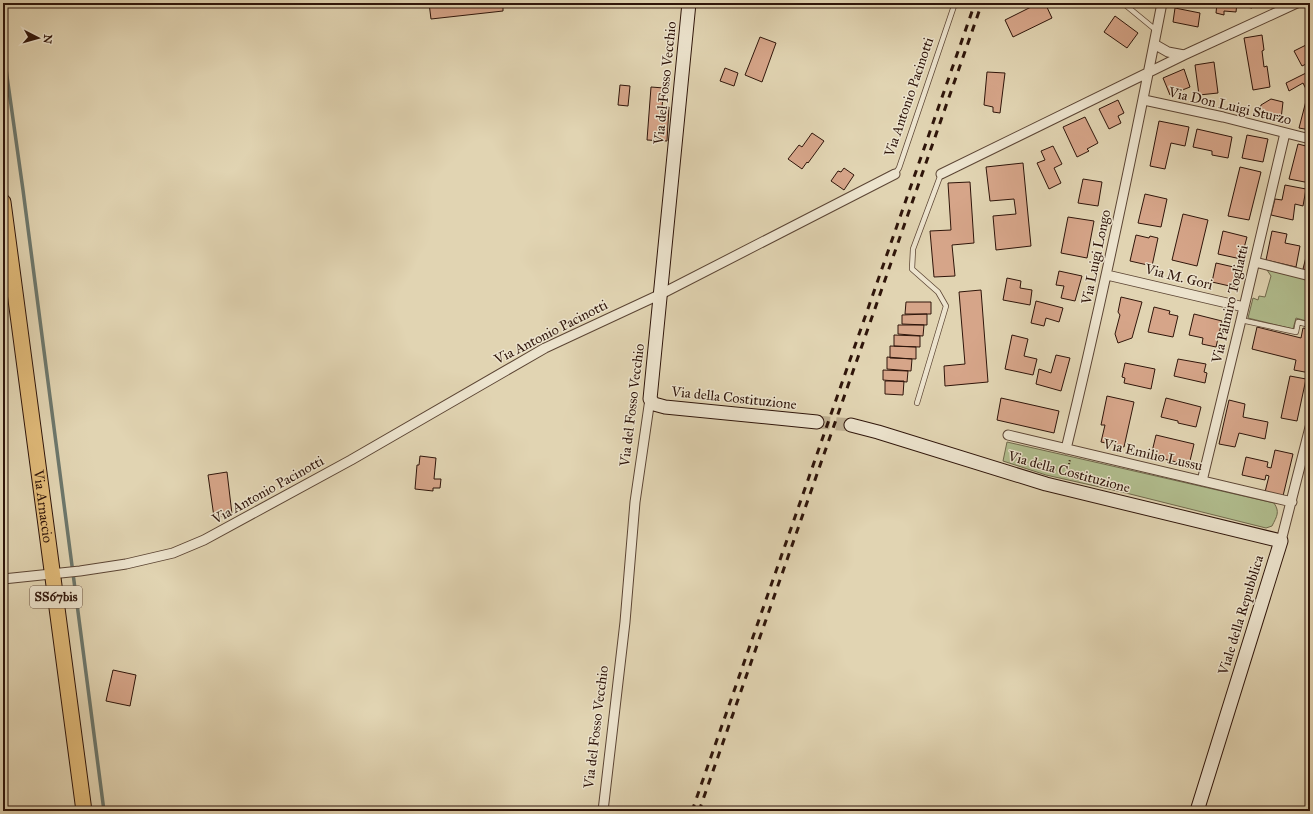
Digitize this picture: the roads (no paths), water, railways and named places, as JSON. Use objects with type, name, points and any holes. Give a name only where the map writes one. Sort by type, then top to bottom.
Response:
[{"type":"main road","name":"Via Arnaccio","points":[[3,202],[84,811]]},
{"type":"street","name":"Via del Fosso Vecchio","points":[[603,811],[625,622],[635,502],[650,399],[689,3]]},
{"type":"street","name":"Via Luigi Longo","points":[[1069,449],[1144,100],[1162,3]]},
{"type":"street","points":[[941,174],[1279,7],[1297,3]]},
{"type":"street","points":[[1154,44],[1168,52],[1184,55]]},
{"type":"street","name":"Via Don Luigi Sturzo","points":[[1144,100],[1223,117],[1310,139]]},
{"type":"street","name":"Via Palmiro Togliatti","points":[[1202,481],[1242,320],[1285,133]]},
{"type":"street","name":"Via Antonio Pacinotti","points":[[3,579],[80,571],[126,564],[173,553],[204,540],[351,460],[545,348],[661,294],[895,174]]},
{"type":"street","points":[[1255,262],[1310,276]]},
{"type":"street","name":"Via M. Gori","points":[[1107,275],[1244,307]]},
{"type":"street","name":"Via della Costituzione","points":[[650,399],[654,404],[665,407],[818,422]]},
{"type":"street","name":"Via della Costituzione","points":[[851,425],[1064,488],[1281,541]]},
{"type":"street","name":"Viale della Repubblica","points":[[1197,811],[1281,541],[1310,428]]},
{"type":"street","name":"Via Emilio Lussu","points":[[1008,435],[1292,502]]},
{"type":"lane","name":"Via Antonio Pacinotti","points":[[895,174],[899,168],[955,3]]},
{"type":"lane","points":[[1123,3],[1157,31]]},
{"type":"lane","points":[[917,403],[946,306],[938,292],[912,269],[913,249],[941,174]]},
{"type":"lane","points":[[1242,320],[1296,332],[1298,322],[1310,325]]},
{"type":"waterway","points":[[3,48],[104,811]]},
{"type":"tunnel","points":[[817,422],[851,425]]},
{"type":"railway","points":[[692,811],[975,3]]},
{"type":"railway","points":[[699,811],[982,3]]}]
